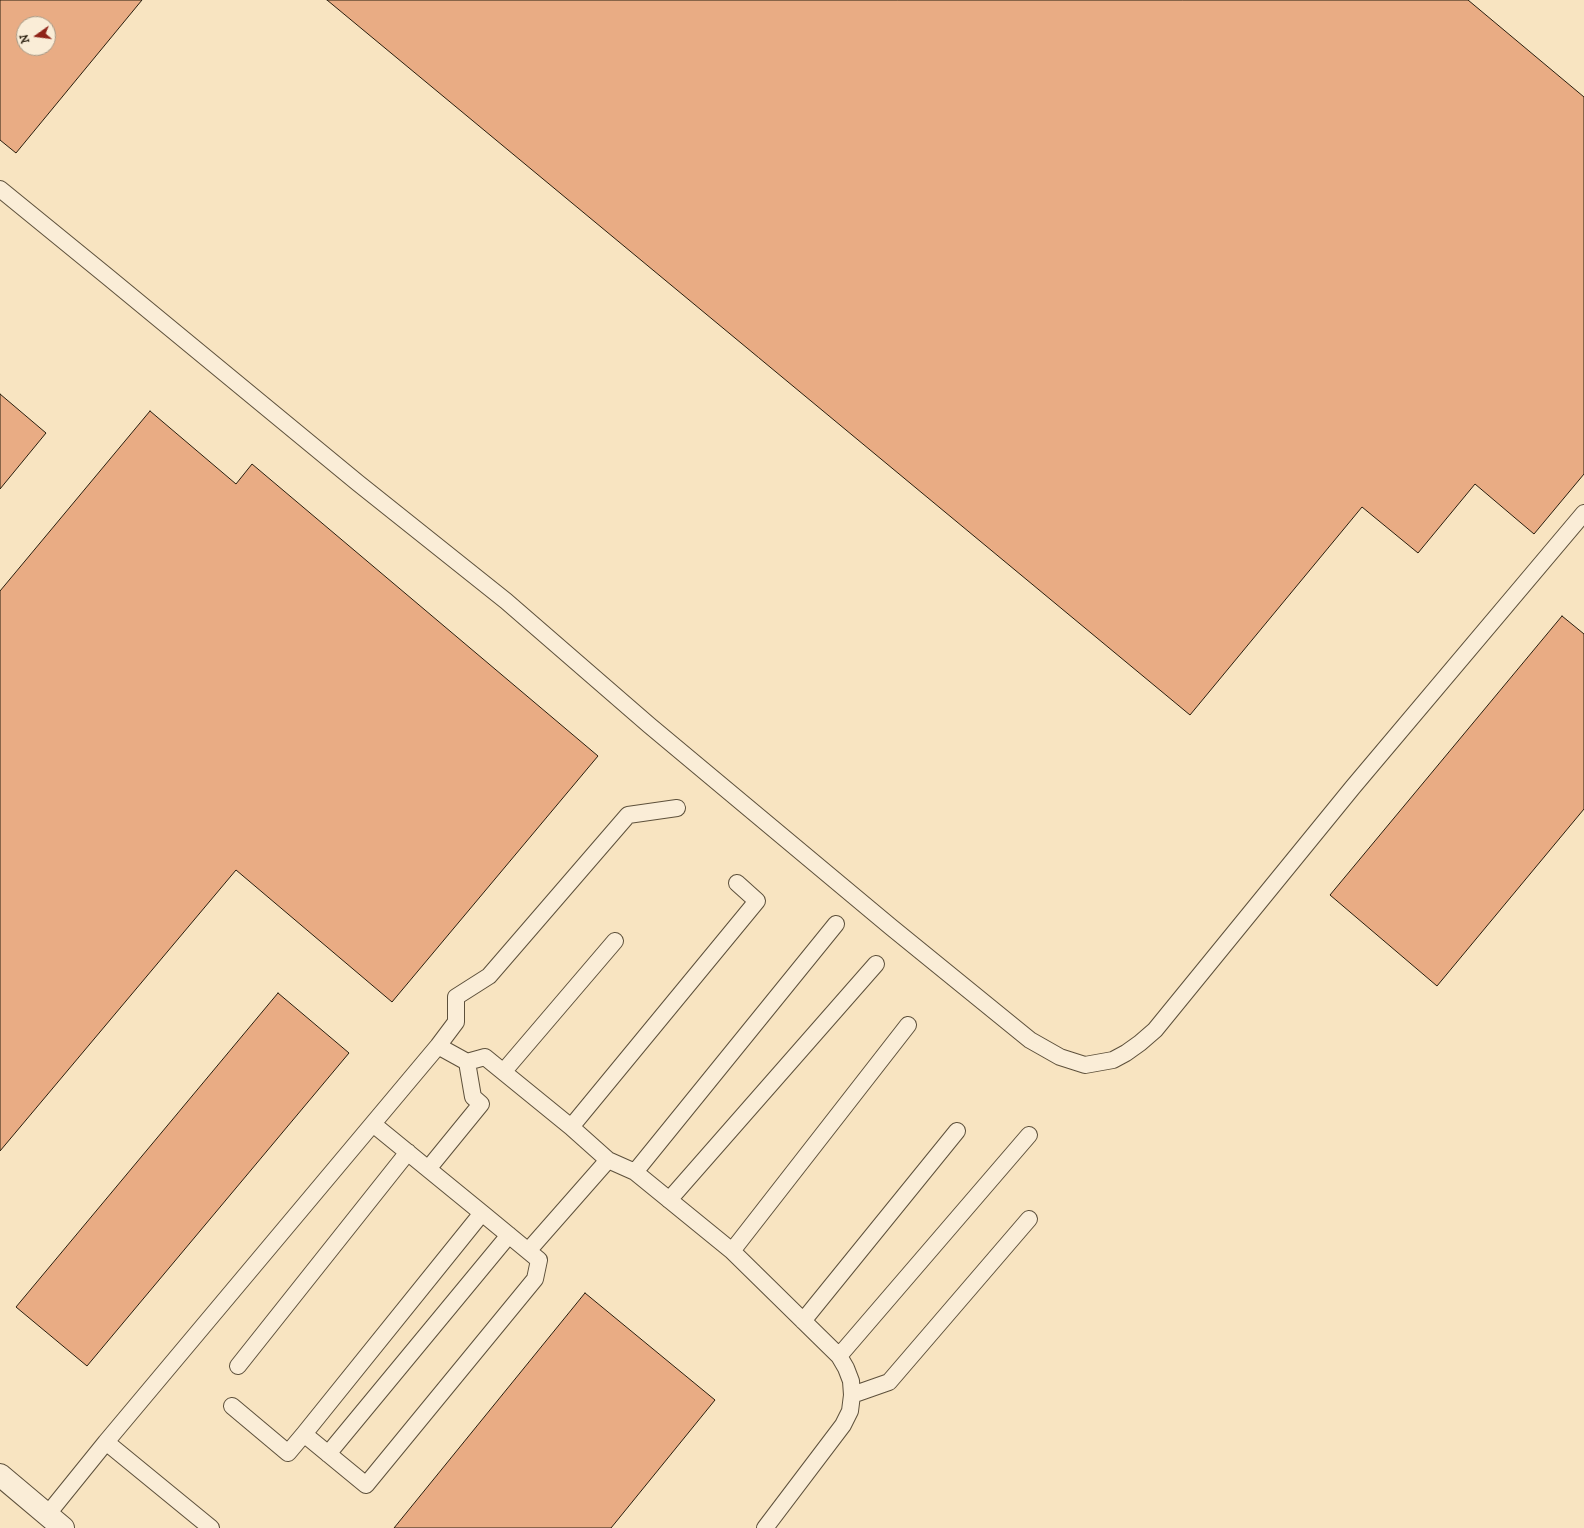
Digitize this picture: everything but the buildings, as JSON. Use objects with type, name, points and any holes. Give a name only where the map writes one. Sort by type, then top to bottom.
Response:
[{"type":"street","points":[[0,1475],[55,1522]]},
{"type":"lane","points":[[0,189],[108,276],[364,488],[506,601],[649,725],[891,927],[1030,1040],[1060,1058],[1085,1065],[1113,1060],[1126,1054],[1155,1030],[1353,787],[1584,513]]},
{"type":"lane","points":[[55,1522],[106,1442],[438,1046],[456,1022],[456,997],[489,976],[628,815],[677,808]]},
{"type":"lane","points":[[571,1127],[757,900],[737,883]]},
{"type":"lane","points":[[635,1172],[836,924]]},
{"type":"lane","points":[[504,1071],[615,941]]},
{"type":"lane","points":[[669,1200],[876,964]]},
{"type":"lane","points":[[732,1251],[908,1025]]},
{"type":"lane","points":[[438,1046],[467,1062],[485,1057],[571,1127],[608,1160],[635,1172],[732,1251],[840,1356],[851,1381],[852,1395],[850,1411],[843,1425],[765,1528]]},
{"type":"lane","points":[[428,1169],[481,1104],[473,1097],[467,1062]]},
{"type":"lane","points":[[304,1434],[366,1485],[535,1279],[539,1260],[373,1124]]},
{"type":"lane","points":[[803,1321],[957,1131]]},
{"type":"lane","points":[[840,1356],[1029,1135]]},
{"type":"lane","points":[[238,1366],[408,1152]]},
{"type":"lane","points":[[528,1251],[608,1160]]},
{"type":"lane","points":[[232,1406],[288,1453],[482,1213]]},
{"type":"lane","points":[[852,1395],[889,1382],[1029,1219]]},
{"type":"lane","points":[[328,1454],[509,1235]]},
{"type":"lane","points":[[106,1442],[210,1528]]}]
